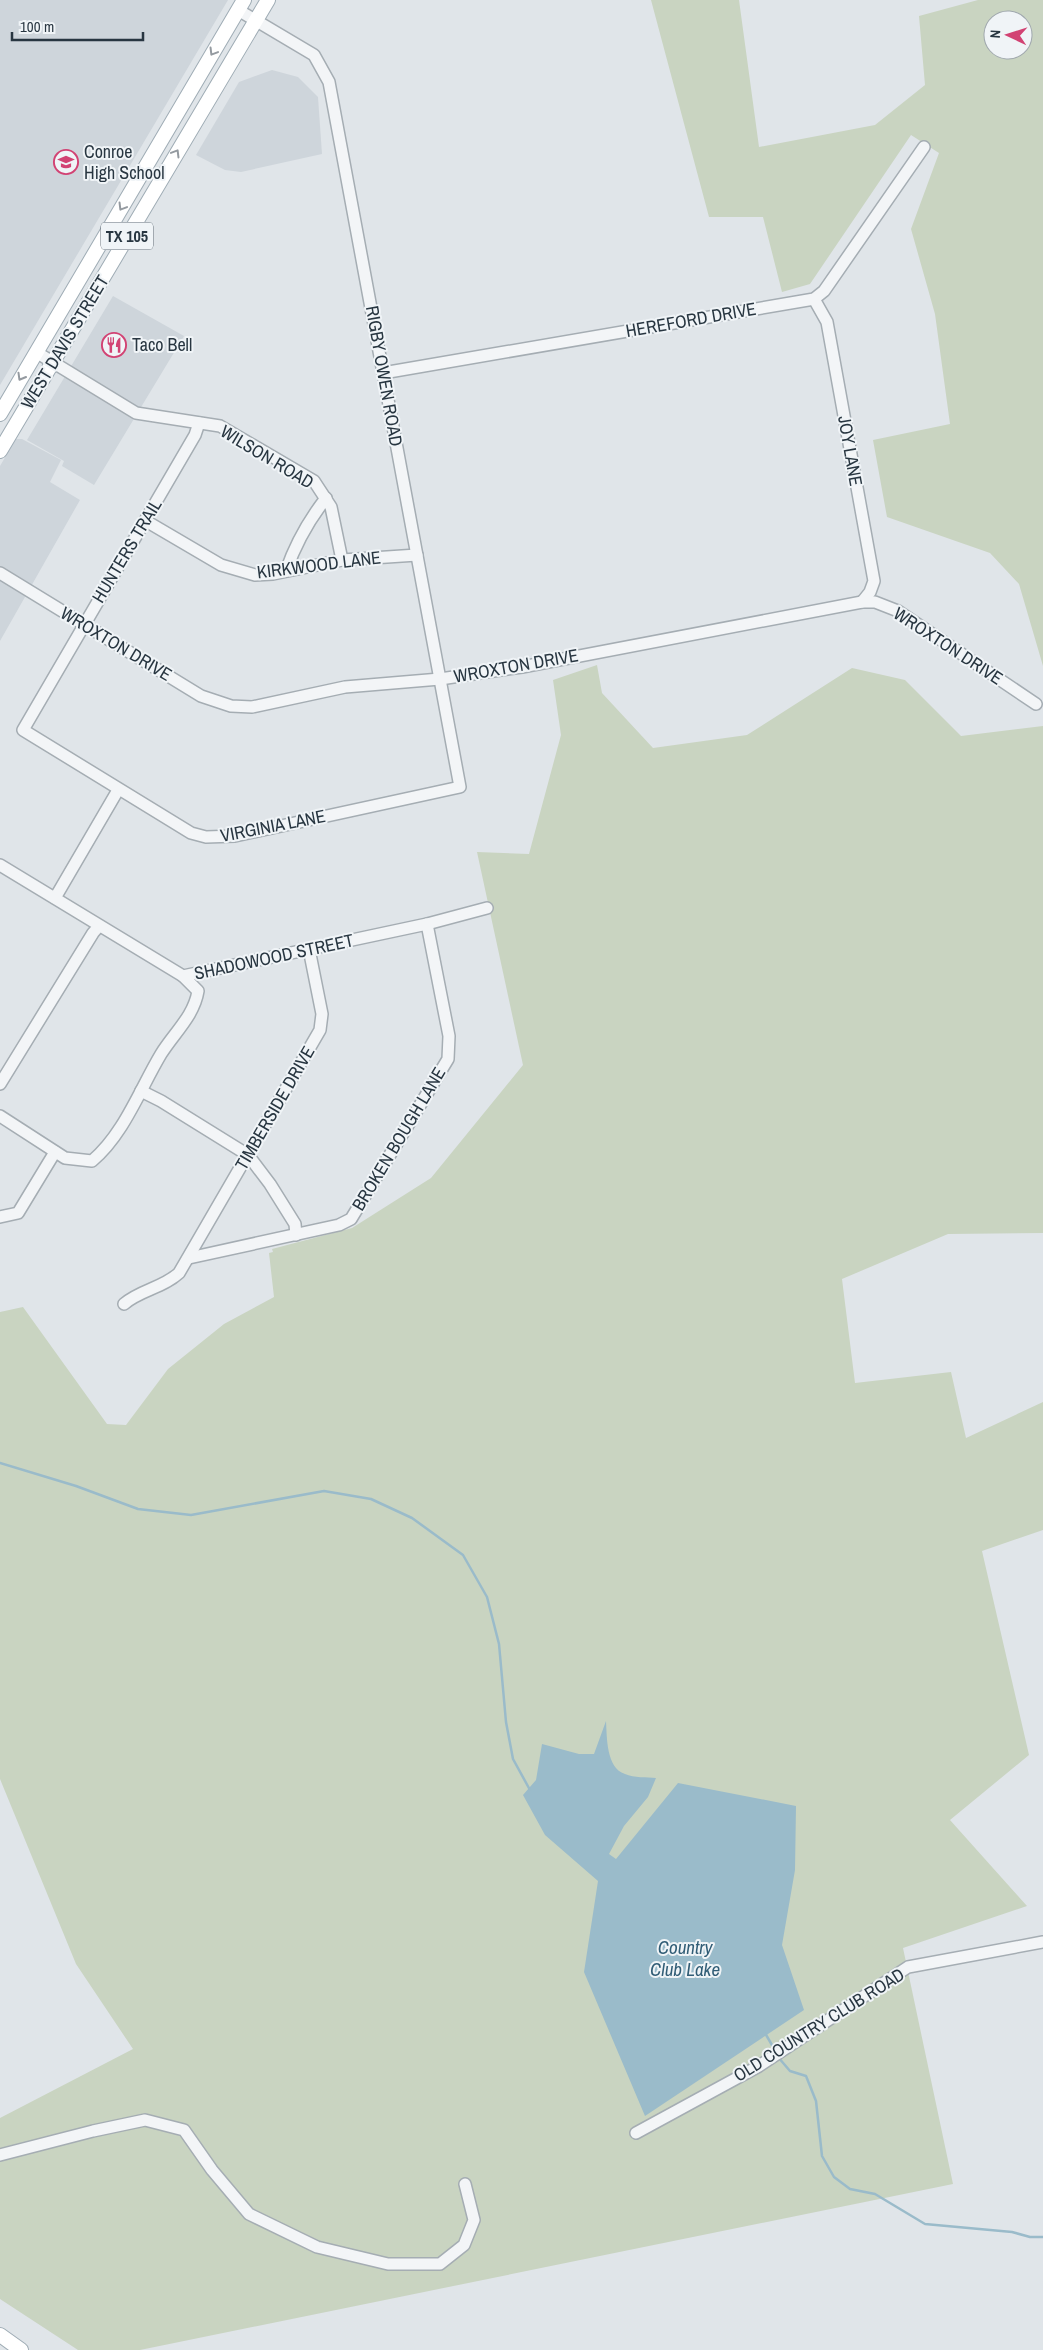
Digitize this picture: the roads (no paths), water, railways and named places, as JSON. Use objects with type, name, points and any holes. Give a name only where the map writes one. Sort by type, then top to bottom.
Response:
[{"type":"main road","name":"WEST DAVIS STREET","points":[[0,451],[268,0]]},
{"type":"main road","name":"WEST DAVIS STREET","points":[[0,414],[241,5]]},
{"type":"main road","points":[[146,205],[141,200],[140,192],[176,128],[176,115]]},
{"type":"main road","points":[[0,2335],[21,2350]]},
{"type":"street","name":"RIGBY OWEN ROAD","points":[[241,5],[256,21],[314,55],[329,82],[460,787]]},
{"type":"street","points":[[814,299],[824,291],[924,147]]},
{"type":"street","name":"HEREFORD DRIVE","points":[[383,373],[814,299]]},
{"type":"street","name":"JOY LANE","points":[[814,299],[827,322],[874,581],[870,592],[862,602]]},
{"type":"street","name":"WILSON ROAD","points":[[36,352],[136,413],[220,426],[314,481],[332,507],[342,560]]},
{"type":"street","name":"HUNTERS TRAIL","points":[[23,730],[146,521],[195,435],[199,423]]},
{"type":"street","points":[[286,571],[290,559],[314,514],[326,498]]},
{"type":"street","name":"KIRKWOOD LANE","points":[[146,521],[221,565],[236,571],[255,575],[342,560],[417,555]]},
{"type":"street","name":"WROXTON DRIVE","points":[[0,573],[201,696],[231,706],[252,707],[345,687],[440,679],[522,667],[862,602],[875,602],[898,612],[1036,704]]},
{"type":"street","name":"VIRGINIA LANE","points":[[23,730],[191,833],[206,837],[221,838],[460,787]]},
{"type":"street","points":[[55,898],[118,790]]},
{"type":"street","name":"SHADOWOOD STREET","points":[[0,865],[183,976],[427,924],[487,908]]},
{"type":"street","name":"BROKEN BOUGH LANE","points":[[189,1258],[339,1225],[350,1219],[448,1059],[449,1036],[427,924]]},
{"type":"street","points":[[0,1084],[99,926]]},
{"type":"street","name":"TIMBERSIDE DRIVE","points":[[124,1304],[131,1298],[170,1282],[179,1273],[320,1030],[322,1014],[309,949]]},
{"type":"street","points":[[0,1116],[64,1158],[92,1161],[104,1151],[141,1092],[162,1053],[192,1011],[198,991],[183,976]]},
{"type":"street","points":[[141,1092],[161,1101],[248,1155],[270,1184],[295,1224],[296,1235]]},
{"type":"street","points":[[0,1217],[18,1213],[55,1152]]},
{"type":"street","name":"OLD COUNTRY CLUB ROAD","points":[[636,2132],[772,2057],[908,1967],[1043,1942]]},
{"type":"street","points":[[0,2155],[93,2131],[146,2120],[184,2130],[212,2170],[249,2214],[317,2247],[388,2264],[440,2264],[464,2245],[474,2220],[465,2184]]},
{"type":"water","name":"Country Club Lake","points":[[606,1721],[607,1743],[611,1759],[619,1771],[636,1777],[656,1778],[648,1797],[624,1826],[609,1854],[616,1859],[678,1783],[796,1806],[795,1870],[782,1945],[804,2010],[645,2116],[584,1972],[598,1881],[545,1835],[523,1795],[536,1780],[542,1744],[579,1754],[594,1754]]},
{"type":"waterway","points":[[0,1463],[76,1486],[138,1509],[191,1515],[324,1491],[371,1499],[412,1518],[463,1555],[487,1597],[499,1644],[506,1722],[513,1759],[530,1790]]},
{"type":"waterway","points":[[765,2033],[776,2052]]},
{"type":"waterway","points":[[778,2057],[790,2071],[806,2076],[816,2101],[822,2156],[834,2177],[850,2189],[875,2194],[925,2224],[1012,2232],[1030,2237],[1043,2237]]},
{"type":"place","name":"Conroe High School","points":[[66,162]]},
{"type":"place","name":"Taco Bell","points":[[114,345]]}]
